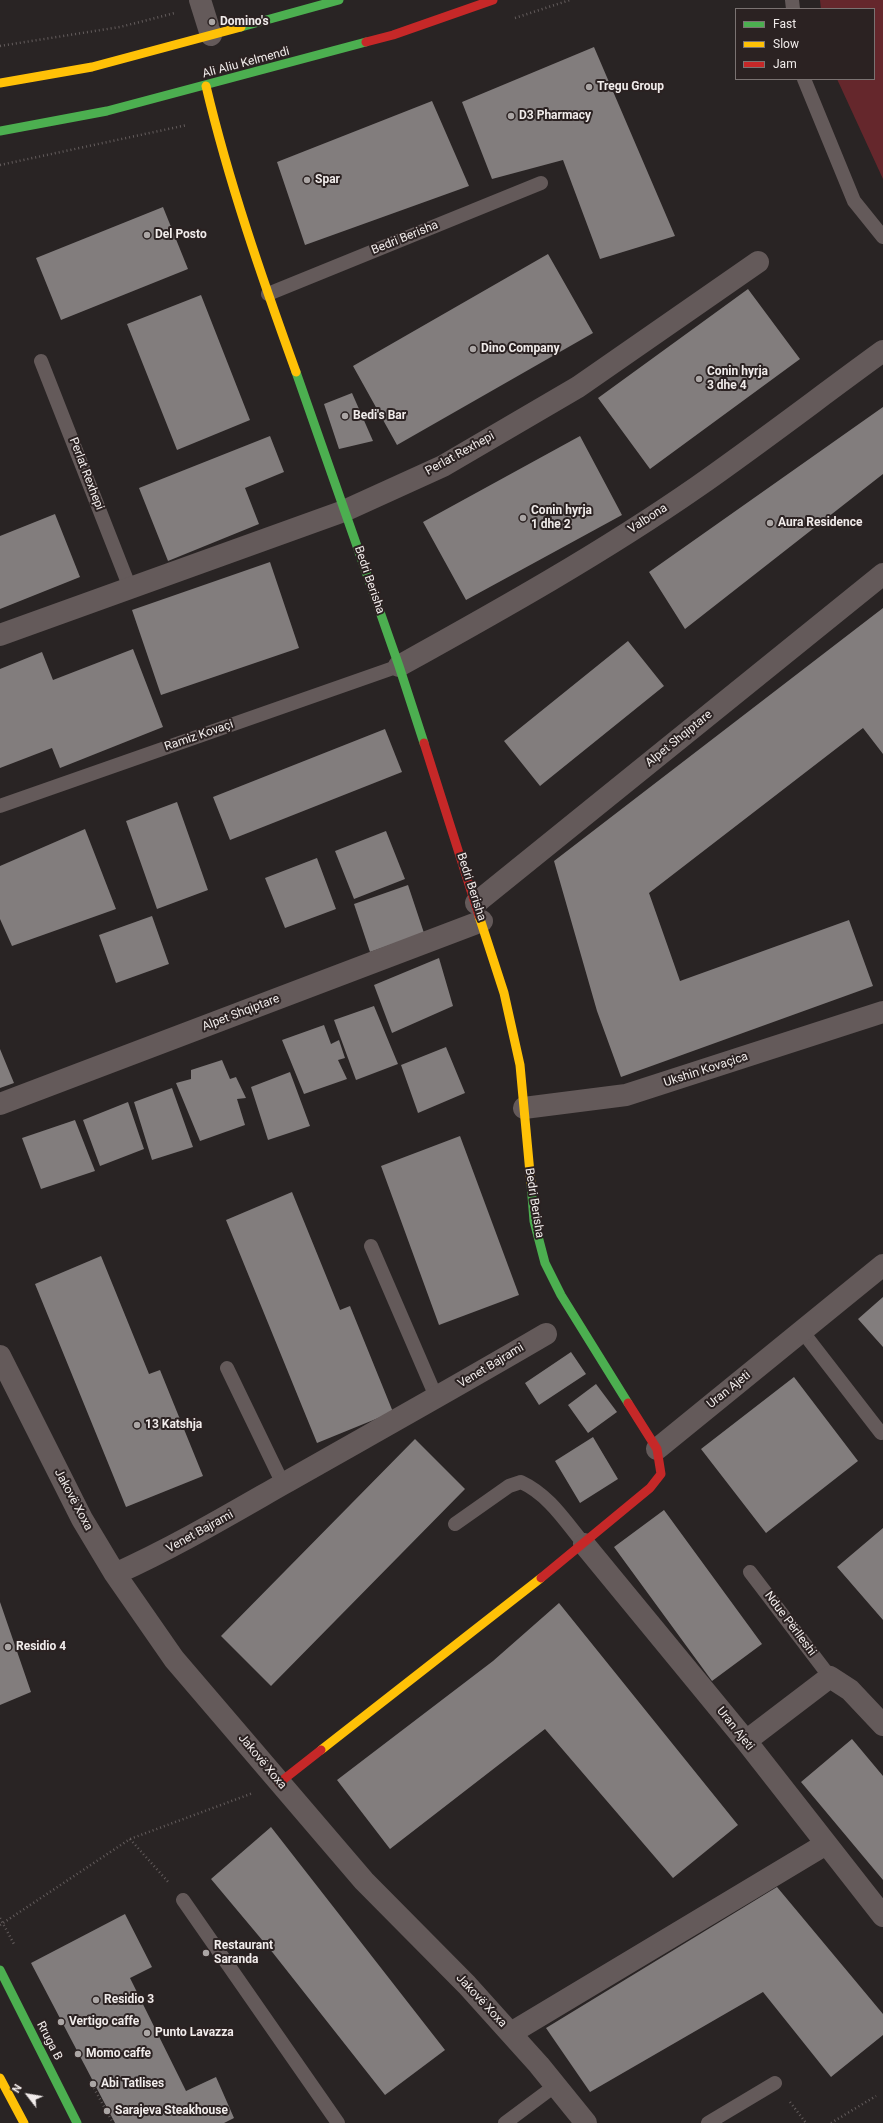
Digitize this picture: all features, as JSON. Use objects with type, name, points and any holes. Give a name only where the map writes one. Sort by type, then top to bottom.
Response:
[{"type":"street","points":[[0,83],[92,67],[339,0]]},
{"type":"street","name":"Ali Aliu Kelmendi","points":[[0,131],[107,111],[206,86],[393,35],[493,0]]},
{"type":"street","points":[[202,3],[211,35]]},
{"type":"street","name":"Bedri Berisha","points":[[206,86],[219,140],[268,294],[399,666],[504,993],[519,1058],[534,1221],[546,1263],[565,1302],[657,1449],[661,1474],[650,1488],[584,1544]]},
{"type":"street","name":"Perlat Rexhepi","points":[[0,635],[344,511],[443,466],[578,387],[758,262]]},
{"type":"street","name":"Valbona","points":[[399,666],[481,620],[598,551],[697,487],[883,352]]},
{"type":"street","name":"Alpet Shqiptare","points":[[0,1104],[479,912],[883,574]]},
{"type":"street","name":"Ukshin Kovaçica","points":[[524,1108],[626,1095],[883,1012]]},
{"type":"street","name":"Uran Ajeti","points":[[657,1449],[883,1265]]},
{"type":"street","name":"Venet Bajrami","points":[[115,1574],[161,1554],[436,1399],[546,1334]]},
{"type":"street","name":"Jakovë Xoxa","points":[[0,1356],[82,1519],[115,1574],[174,1659],[364,1881],[467,1985],[556,2085],[586,2123]]},
{"type":"street","points":[[280,1783],[584,1544]]},
{"type":"street","name":"Uran Ajeti","points":[[584,1544],[746,1741],[883,1916]]},
{"type":"street","points":[[746,1741],[830,1677],[850,1690],[883,1725]]},
{"type":"street","points":[[511,2033],[826,1844]]},
{"type":"street","name":"Rruga B","points":[[0,1970],[77,2123]]},
{"type":"street","points":[[0,2078],[24,2123]]},
{"type":"lane","points":[[804,80],[854,201],[883,237]]},
{"type":"lane","name":"Bedri Berisha","points":[[268,294],[541,183]]},
{"type":"lane","name":"Perlat Rexhepi","points":[[41,361],[130,588]]},
{"type":"lane","name":"Ramiz Kovaçi","points":[[0,806],[399,666]]},
{"type":"lane","points":[[371,1246],[436,1399]]},
{"type":"lane","points":[[802,1331],[881,1433]]},
{"type":"lane","points":[[227,1368],[283,1484]]},
{"type":"lane","name":"Uran Ajeti","points":[[455,1524],[509,1486],[521,1482],[534,1488],[546,1498],[584,1544]]},
{"type":"lane","name":"Ndue Përlleshi","points":[[750,1572],[830,1677]]},
{"type":"lane","points":[[183,1900],[338,2123]]},
{"type":"lane","points":[[708,2123],[775,2083]]},
{"type":"lane","points":[[505,2123],[556,2085]]},
{"type":"path","points":[[0,46],[120,27],[202,3]]},
{"type":"path","points":[[0,1925],[130,1838],[280,1783]]},
{"type":"path","points":[[130,1838],[183,1900]]},
{"type":"path","points":[[831,2123],[876,2096]]},
{"type":"path","points":[[100,2101],[113,2123]]},
{"type":"shaded area","points":[[820,0],[883,0],[883,179],[837,80],[875,80],[875,8],[821,8]]},
{"type":"building","points":[[594,47],[675,236],[600,259],[563,160],[492,179],[462,102]]},
{"type":"building","points":[[432,101],[469,186],[305,245],[277,162]]},
{"type":"building","points":[[163,207],[188,269],[61,320],[36,258]]},
{"type":"building","name":"Dino Company","points":[[548,254],[593,333],[397,445],[353,366]]},
{"type":"building","name":"Conin hyrja 3 dhe 4","points":[[748,289],[800,359],[650,469],[598,398]]},
{"type":"building","points":[[201,295],[250,420],[177,450],[127,324]]},
{"type":"building","name":"Bedi's Bar","points":[[352,393],[373,441],[339,449],[324,404]]},
{"type":"building","name":"Aura Residence","points":[[883,407],[883,474],[685,629],[649,572]]},
{"type":"building","points":[[270,436],[284,472],[245,488],[259,524],[168,561],[139,488]]},
{"type":"building","name":"Conin hyrja 1 dhe 2","points":[[580,436],[622,515],[466,600],[423,522]]},
{"type":"building","points":[[55,514],[80,577],[0,609],[0,536]]},
{"type":"building","points":[[270,562],[299,648],[161,695],[132,610]]},
{"type":"building","points":[[883,608],[883,754],[863,728],[649,893],[680,981],[849,920],[873,986],[621,1077],[597,1011],[554,861]]},
{"type":"building","points":[[628,641],[664,686],[540,786],[504,741]]},
{"type":"building","points":[[133,649],[163,727],[60,768],[52,748],[0,768],[0,669],[42,652],[53,680]]},
{"type":"building","points":[[385,729],[402,772],[230,840],[213,797]]},
{"type":"building","points":[[177,802],[208,890],[157,909],[126,821]]},
{"type":"building","points":[[85,829],[116,909],[12,946],[0,919],[0,866]]},
{"type":"building","points":[[386,831],[405,879],[354,899],[335,851]]},
{"type":"building","points":[[317,858],[336,909],[285,928],[265,878]]},
{"type":"building","points":[[408,885],[424,933],[370,952],[354,904]]},
{"type":"building","points":[[152,916],[169,964],[116,983],[99,935]]},
{"type":"building","points":[[439,958],[453,1006],[392,1033],[374,985]]},
{"type":"building","points":[[374,1006],[398,1064],[356,1080],[334,1020]]},
{"type":"building","points":[[324,1025],[331,1044],[339,1040],[345,1058],[338,1060],[347,1079],[304,1094],[282,1040]]},
{"type":"building","points":[[446,1047],[465,1093],[418,1113],[401,1065]]},
{"type":"building","points":[[0,1049],[14,1083],[0,1088]]},
{"type":"building","points":[[222,1060],[230,1079],[236,1077],[246,1098],[237,1099],[245,1125],[200,1141],[176,1083],[191,1079],[191,1070]]},
{"type":"building","points":[[290,1072],[310,1126],[268,1140],[251,1087]]},
{"type":"building","points":[[172,1088],[193,1147],[152,1160],[134,1102]]},
{"type":"building","points":[[128,1102],[144,1149],[100,1166],[83,1120]]},
{"type":"building","points":[[75,1120],[95,1171],[41,1189],[22,1138]]},
{"type":"building","points":[[460,1136],[519,1295],[439,1325],[381,1166]]},
{"type":"building","points":[[292,1192],[340,1310],[350,1306],[393,1412],[317,1443],[226,1220]]},
{"type":"building","name":"13 Katshja","points":[[101,1256],[149,1374],[160,1370],[203,1476],[126,1507],[35,1284]]},
{"type":"building","points":[[883,1297],[883,1347],[858,1319]]},
{"type":"building","points":[[571,1352],[586,1374],[539,1405],[525,1383]]},
{"type":"building","points":[[794,1377],[858,1461],[766,1533],[701,1449]]},
{"type":"building","points":[[596,1384],[617,1412],[588,1433],[568,1405]]},
{"type":"building","points":[[593,1437],[618,1479],[580,1503],[555,1461]]},
{"type":"building","points":[[415,1439],[465,1489],[271,1686],[221,1636]]},
{"type":"building","points":[[664,1510],[762,1644],[712,1681],[614,1547]]},
{"type":"building","points":[[883,1528],[883,1620],[837,1567]]},
{"type":"building","name":"Residio 4","points":[[0,1602],[31,1692],[0,1705]]},
{"type":"building","points":[[559,1603],[738,1825],[673,1878],[545,1729],[390,1849],[337,1780],[493,1661]]},
{"type":"building","points":[[852,1739],[883,1776],[883,1880],[801,1782]]},
{"type":"building","points":[[271,1827],[445,2050],[385,2095],[273,1953],[211,1879]]},
{"type":"building","points":[[777,1887],[883,2014],[883,2035],[831,2077],[763,1992],[590,2092],[546,2028]]},
{"type":"building","name":"Residio 3","points":[[125,1914],[152,1967],[130,1978],[186,2091],[216,2077],[234,2118],[224,2123],[115,2123],[31,1963]]},
{"type":"traffic: fast","points":[[241,27],[339,0]]},
{"type":"traffic: fast","points":[[0,131],[107,111],[366,42]]},
{"type":"traffic: fast","points":[[296,372],[399,666],[424,743]]},
{"type":"traffic: fast","points":[[531,1184],[534,1221],[545,1263],[561,1295],[628,1403]]},
{"type":"traffic: fast","points":[[0,1970],[77,2123]]},
{"type":"traffic: slow","points":[[0,83],[92,67],[241,27]]},
{"type":"traffic: slow","points":[[206,86],[225,158],[247,230],[296,372]]},
{"type":"traffic: slow","points":[[479,916],[504,993],[520,1065],[531,1184]]},
{"type":"traffic: slow","points":[[321,1750],[541,1578]]},
{"type":"traffic: slow","points":[[0,2078],[24,2123]]},
{"type":"traffic: jam","points":[[366,42],[393,35],[493,0]]},
{"type":"traffic: jam","points":[[424,743],[479,916]]},
{"type":"traffic: jam","points":[[541,1578],[650,1488],[661,1474],[657,1449],[628,1403]]},
{"type":"traffic: jam","points":[[279,1783],[321,1750]]},
{"type":"place","name":"Domino's","points":[[212,22]]},
{"type":"place","name":"Tregu Group","points":[[589,87]]},
{"type":"place","name":"D3 Pharmacy","points":[[511,116]]},
{"type":"place","name":"Spar","points":[[307,180]]},
{"type":"place","name":"Del Posto","points":[[147,235]]},
{"type":"place","name":"Dino Company","points":[[473,349]]},
{"type":"place","name":"Conin hyrja 3 dhe 4","points":[[699,379]]},
{"type":"place","name":"Bedi's Bar","points":[[345,416]]},
{"type":"place","name":"Conin hyrja 1 dhe 2","points":[[523,518]]},
{"type":"place","name":"Aura Residence","points":[[770,523]]},
{"type":"place","name":"13 Katshja","points":[[137,1425]]},
{"type":"place","name":"Residio 4","points":[[8,1647]]},
{"type":"place","name":"Restaurant Saranda","points":[[206,1953]]},
{"type":"place","name":"Residio 3","points":[[96,2000]]},
{"type":"place","name":"Vertigo caffe","points":[[61,2022]]},
{"type":"place","name":"Punto Lavazza","points":[[147,2033]]},
{"type":"place","name":"Momo caffe","points":[[78,2054]]},
{"type":"place","name":"Abi Tatlises","points":[[93,2084]]},
{"type":"place","name":"Sarajeva Steakhouse","points":[[107,2111]]}]
